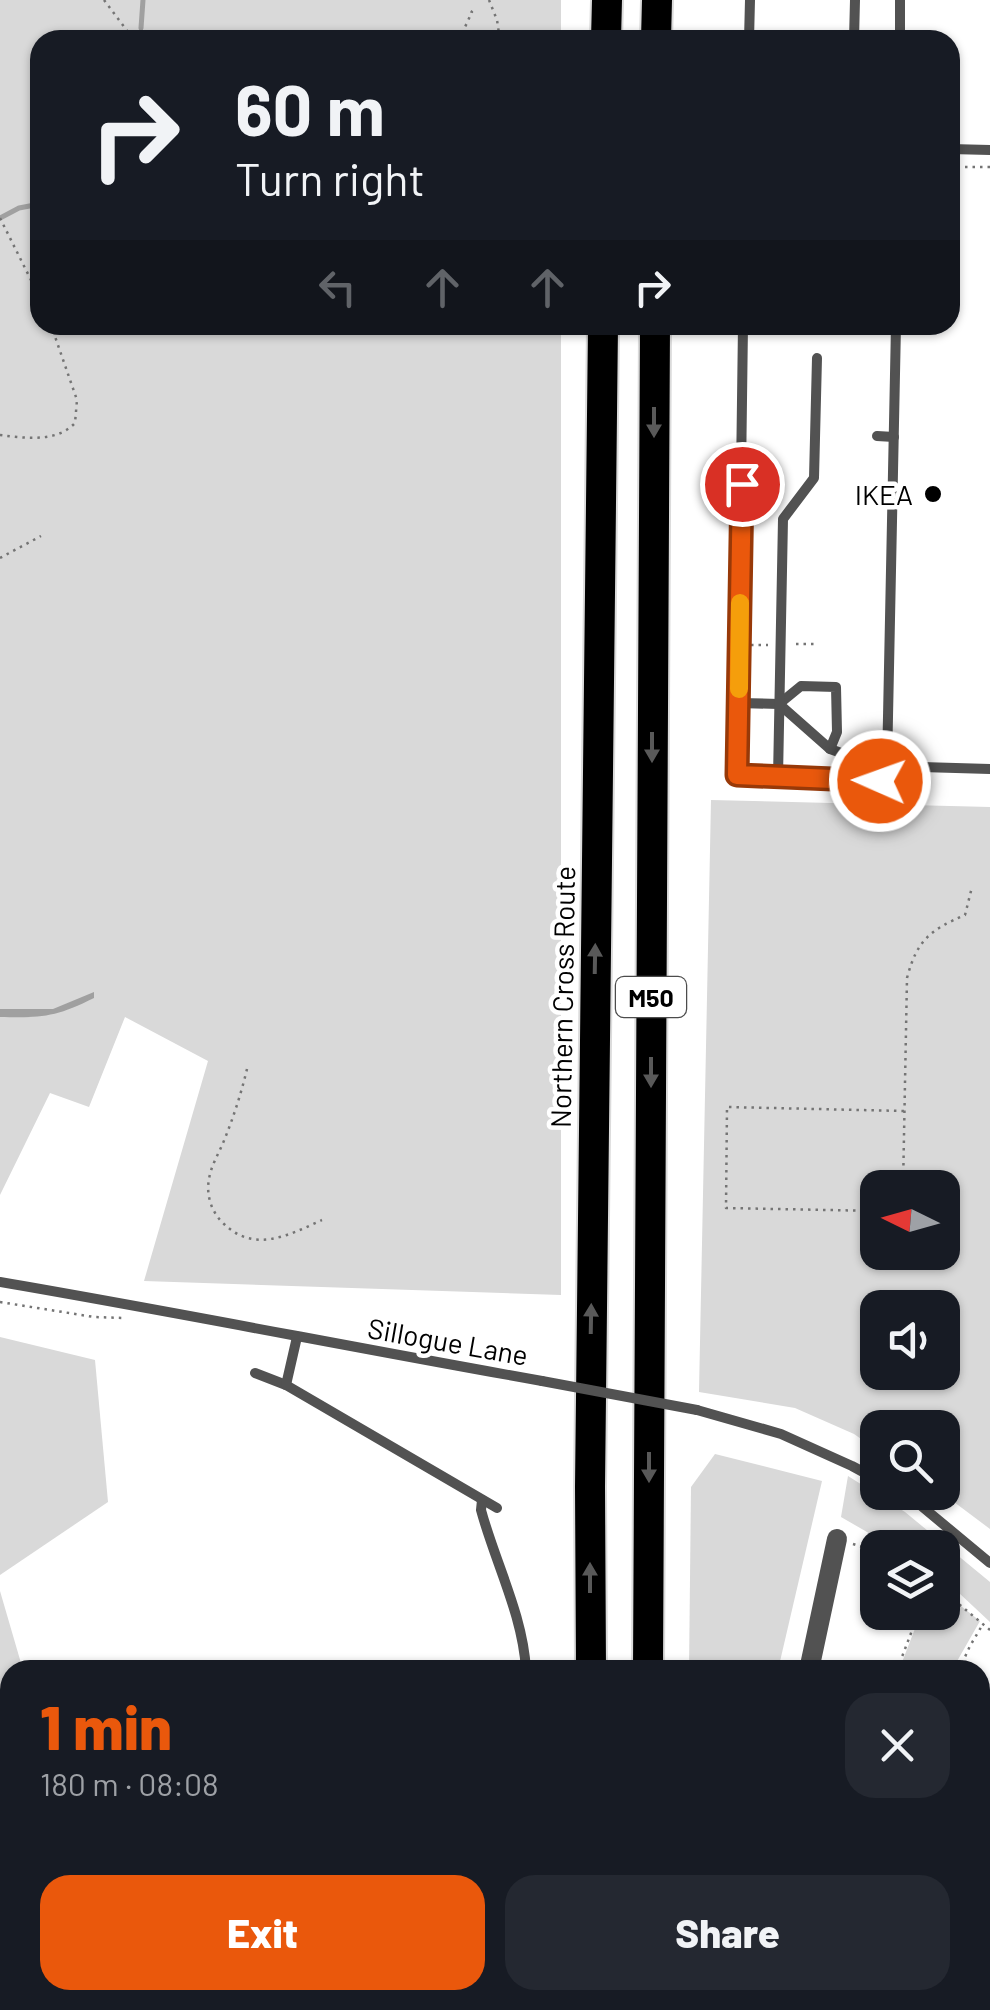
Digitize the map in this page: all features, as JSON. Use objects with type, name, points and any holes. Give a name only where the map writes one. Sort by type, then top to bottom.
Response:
[{"type":"highway","points":[[588,0],[588,30]]},
{"type":"highway","points":[[606,30],[607,0]]},
{"type":"highway","points":[[656,30],[657,0]]},
{"type":"highway","points":[[590,335],[598,654]]},
{"type":"highway","name":"Northern Cross Route","points":[[591,1660],[603,335]]},
{"type":"highway","name":"M50","points":[[648,1660],[655,335]]},
{"type":"street","points":[[811,1660],[837,1540]]},
{"type":"lane","points":[[750,0],[750,30]]},
{"type":"lane","points":[[854,30],[855,0]]},
{"type":"lane","points":[[900,0],[900,30]]},
{"type":"lane","points":[[960,149],[990,150]]},
{"type":"lane","points":[[743,335],[737,775],[880,781],[887,766],[896,335]]},
{"type":"lane","points":[[778,777],[783,520],[814,478],[816,358]]},
{"type":"lane","points":[[877,436],[894,437]]},
{"type":"lane","points":[[779,704],[801,686],[836,687],[837,732],[830,748]]},
{"type":"lane","points":[[738,703],[779,704],[830,748],[872,764],[990,769]]},
{"type":"lane","name":"Sillogue Lane","points":[[0,1282],[697,1410],[781,1434],[860,1470]]},
{"type":"lane","points":[[286,1385],[296,1337]]},
{"type":"lane","points":[[255,1372],[286,1385],[497,1508]]},
{"type":"lane","points":[[482,1500],[481,1510],[525,1660]]},
{"type":"lane","points":[[926,1510],[990,1563]]},
{"type":"path","points":[[104,0],[126,30]]},
{"type":"path","points":[[489,0],[498,30]]},
{"type":"path","points":[[463,30],[472,12],[467,8]]},
{"type":"path","points":[[960,167],[990,167]]},
{"type":"path","points":[[0,218],[30,278]]},
{"type":"path","points":[[0,435],[46,437],[60,434],[75,422],[77,400],[54,335]]},
{"type":"path","points":[[0,558],[42,536]]},
{"type":"path","points":[[903,1170],[907,978],[913,956],[925,938],[965,914],[972,887]]},
{"type":"path","points":[[247,1068],[241,1095],[211,1168],[208,1183],[216,1217],[232,1233],[253,1240],[275,1239],[322,1220]]},
{"type":"path","points":[[860,1211],[726,1208],[727,1108],[905,1111]]},
{"type":"path","points":[[0,1302],[94,1317],[120,1319],[129,1313]]},
{"type":"path","points":[[837,1540],[860,1547]]},
{"type":"path","points":[[960,1605],[990,1630]]},
{"type":"path","points":[[964,1660],[983,1624]]},
{"type":"path","points":[[901,1660],[913,1630]]},
{"type":"shaded area","points":[[0,0],[561,0],[561,30],[30,30],[30,335],[561,335],[561,1295],[144,1281],[208,1061],[125,1017],[89,1107],[50,1093],[0,1195]]},
{"type":"shaded area","points":[[711,800],[990,807],[990,1529],[960,1506],[960,1410],[860,1410],[860,1438],[795,1408],[699,1392]]},
{"type":"shaded area","points":[[94,992],[94,998],[59,1013],[0,1017],[0,1009],[53,1009]]},
{"type":"shaded area","points":[[0,1337],[95,1360],[108,1502],[0,1575]]},
{"type":"shaded area","points":[[715,1454],[822,1481],[780,1660],[689,1660],[691,1487]]},
{"type":"shaded area","points":[[848,1476],[860,1484],[860,1510],[902,1510],[927,1530],[864,1530],[841,1517]]},
{"type":"shaded area","points":[[960,1557],[990,1582],[990,1622],[960,1594]]},
{"type":"shaded area","points":[[0,1591],[20,1660],[0,1660]]},
{"type":"shaded area","points":[[960,1605],[980,1621],[958,1660],[903,1660],[914,1630],[960,1630]]},
{"type":"waterway","points":[[141,28],[143,0]]},
{"type":"waterway","points":[[0,218],[30,206]]},
{"type":"slow traffic","points":[[739,689],[740,603]]},
{"type":"place","name":"IKEA","points":[[933,494]]},
{"type":"route","points":[[742,484],[737,775],[880,781]]}]
